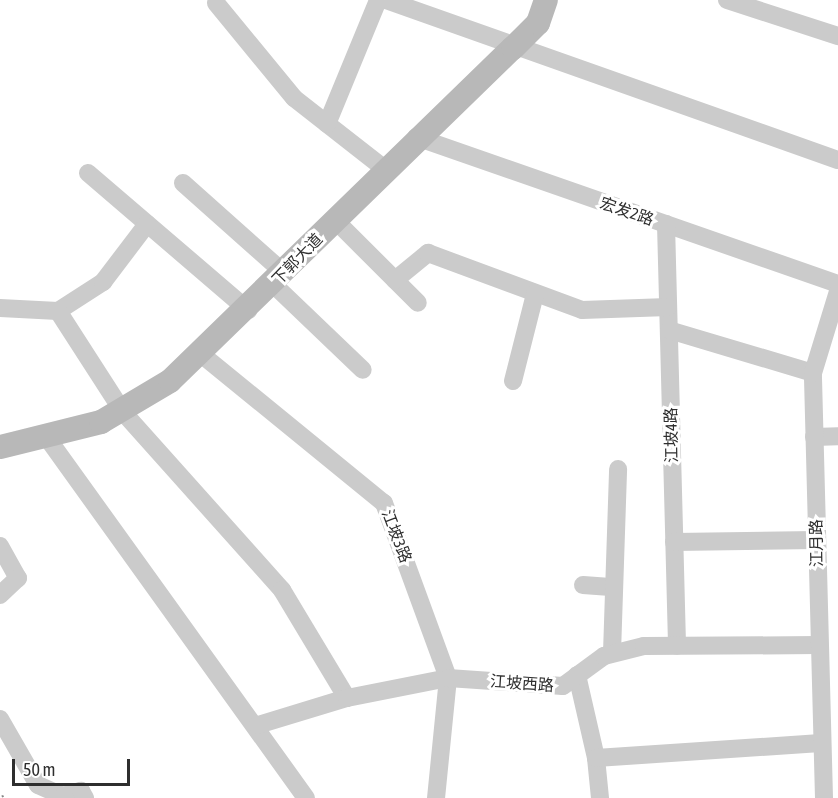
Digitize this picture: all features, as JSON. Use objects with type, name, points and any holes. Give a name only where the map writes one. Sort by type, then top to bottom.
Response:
[{"type":"main road","name":"下郭大道","points":[[0,447],[48,439],[123,412],[201,354],[248,310],[416,137],[538,23],[546,0]]},
{"type":"street","points":[[327,124],[378,0]]},
{"type":"street","points":[[386,0],[513,48],[838,160]]},
{"type":"street","points":[[727,0],[838,36]]},
{"type":"street","points":[[216,3],[294,98],[385,169]]},
{"type":"street","name":"宏发2路","points":[[416,137],[838,284]]},
{"type":"street","points":[[88,173],[248,310]]},
{"type":"street","points":[[183,183],[279,278],[363,370]]},
{"type":"street","points":[[335,220],[418,303]]},
{"type":"street","points":[[0,309],[58,311],[103,282],[147,224]]},
{"type":"street","name":"江坡4路","points":[[666,224],[677,646]]},
{"type":"street","points":[[395,280],[428,253],[582,310],[668,307]]},
{"type":"street","name":"江月路","points":[[824,798],[818,645],[813,374],[838,291]]},
{"type":"street","points":[[513,381],[535,294]]},
{"type":"street","points":[[58,311],[123,412],[282,590],[347,698]]},
{"type":"street","points":[[669,330],[813,374]]},
{"type":"street","name":"江坡3路","points":[[201,354],[384,503],[448,678],[436,798]]},
{"type":"street","points":[[814,437],[838,436]]},
{"type":"street","points":[[48,439],[258,725],[306,798]]},
{"type":"street","points":[[612,653],[618,470]]},
{"type":"street","points":[[674,542],[816,540]]},
{"type":"street","points":[[0,546],[18,578],[0,595]]},
{"type":"street","points":[[583,585],[614,587]]},
{"type":"street","name":"江坡西路","points":[[258,725],[347,698],[448,678],[562,686],[612,653],[677,646],[818,645]]},
{"type":"street","points":[[577,675],[596,758],[600,798]]},
{"type":"street","points":[[0,719],[38,785],[54,795],[81,791],[85,798]]},
{"type":"street","points":[[596,758],[821,743]]}]
